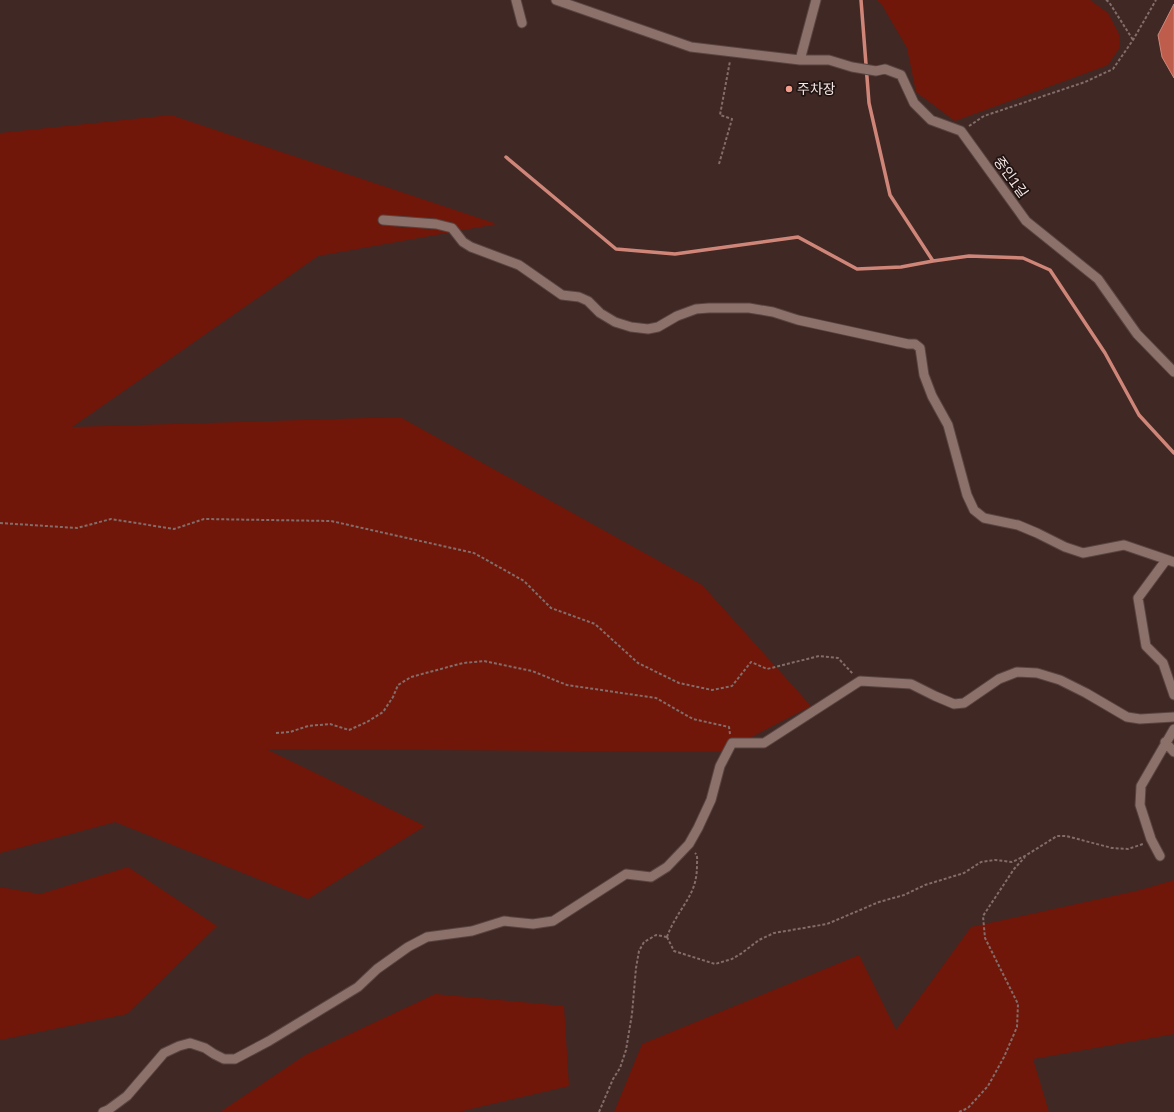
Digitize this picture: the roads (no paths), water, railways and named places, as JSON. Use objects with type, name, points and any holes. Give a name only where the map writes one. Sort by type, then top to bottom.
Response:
[{"type":"street","points":[[516,0],[522,23]]},
{"type":"street","points":[[556,0],[691,47],[800,60],[816,0]]},
{"type":"street","name":"중인1길","points":[[800,60],[829,60],[852,67],[876,71],[885,69],[901,75],[914,103],[931,120],[961,131],[1026,221],[1098,279],[1137,334],[1174,372]]},
{"type":"street","points":[[383,220],[436,224],[452,228],[463,242],[471,247],[519,265],[562,295],[579,297],[588,301],[600,313],[615,322],[631,327],[658,327],[677,316],[696,309],[749,308],[908,344],[915,344],[920,348],[923,371],[928,385],[948,426],[967,495],[974,510],[984,518],[1018,525],[1037,532],[1065,547],[1083,553],[1124,545],[1170,561],[1138,598],[1146,646],[1163,663],[1174,695]]},
{"type":"street","points":[[103,1112],[127,1096],[164,1053],[178,1046],[190,1043],[204,1048],[224,1059],[235,1059],[269,1041],[358,987],[376,969],[408,947],[427,937],[472,931],[504,921],[533,924],[553,921],[626,874],[651,876],[667,867],[689,844],[698,828],[711,800],[720,766],[732,742],[764,742],[860,680],[911,684],[954,704],[964,703],[999,679],[1017,672],[1037,673],[1060,680],[1127,717],[1140,719],[1174,717]]},
{"type":"street","points":[[1160,856],[1151,839],[1140,806],[1141,786],[1165,742],[1174,729]]},
{"type":"street","points":[[1165,742],[1174,752]]},
{"type":"waterway","points":[[861,0],[869,103],[890,195],[933,261],[969,256],[1023,258],[1050,270],[1105,353],[1139,415],[1174,453]]},
{"type":"waterway","points":[[506,157],[616,249],[675,254],[798,237],[857,269],[901,267],[933,261]]},
{"type":"place","name":"주차장","points":[[789,89]]}]
